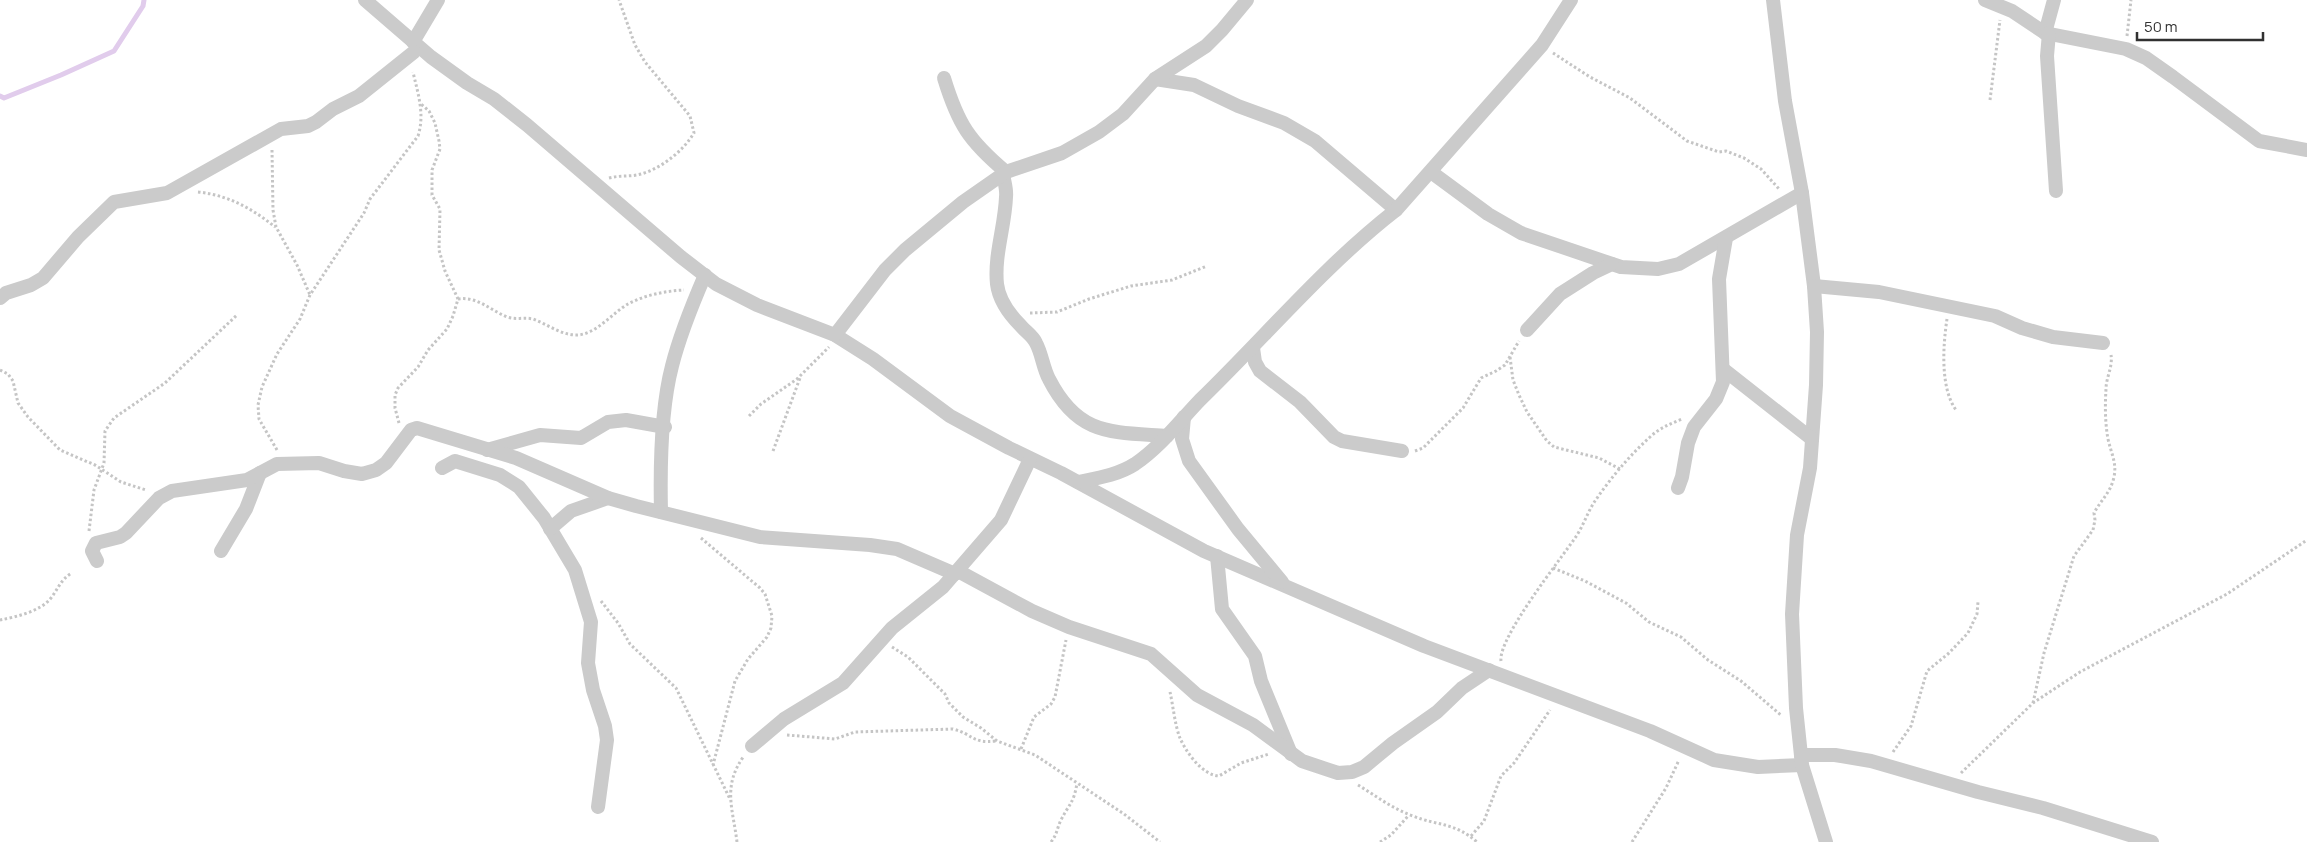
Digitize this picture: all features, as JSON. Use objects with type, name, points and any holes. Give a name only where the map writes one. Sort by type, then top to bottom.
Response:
[{"type":"street","points":[[365,0],[414,47],[507,110],[681,257],[716,284],[757,305],[836,336],[873,359],[950,416],[1030,460],[1078,482],[1217,556],[1424,646],[1650,731],[1714,760],[1744,766],[1835,755],[1884,765],[2043,808],[2152,842]]},
{"type":"street","points":[[0,298],[6,293],[31,285],[42,278],[78,237],[114,202],[173,190],[281,129],[308,126],[333,109],[359,96],[414,47],[438,0]]},
{"type":"street","points":[[836,336],[885,270],[905,250],[963,202],[1005,173],[1062,153],[1085,141],[1123,114],[1155,79],[1206,46],[1247,0]]},
{"type":"street","points":[[1078,482],[1122,471],[1135,464],[1167,436],[1336,262],[1370,230],[1396,210],[1542,45],[1571,0]]},
{"type":"street","points":[[1773,0],[1785,101],[1802,193],[1814,286],[1817,332],[1810,468],[1797,535],[1792,614],[1796,708],[1802,760],[1826,842]]},
{"type":"street","points":[[1985,0],[2002,7],[2047,33],[2126,49],[2146,58],[2258,141],[2307,150]]},
{"type":"street","points":[[2054,0],[2047,33],[2047,56],[2056,191]]},
{"type":"street","points":[[944,78],[958,120],[968,136],[1005,173],[1007,195],[1000,240],[997,284],[1002,301],[1012,316],[1036,343],[1048,377],[1055,390],[1082,420],[1095,428],[1112,432],[1167,436]]},
{"type":"street","points":[[1155,79],[1194,85],[1238,106],[1284,123],[1315,140],[1396,210]]},
{"type":"street","points":[[1431,172],[1488,214],[1521,233],[1621,267],[1658,268],[1679,264],[1802,193]]},
{"type":"street","points":[[1678,488],[1694,427],[1716,399],[1723,382],[1720,279],[1726,238]]},
{"type":"street","points":[[1527,330],[1560,294],[1593,272],[1612,264]]},
{"type":"street","points":[[661,512],[660,475],[671,367],[687,317],[705,275]]},
{"type":"street","points":[[1814,286],[1879,292],[1995,316],[2022,328],[2053,337],[2103,343]]},
{"type":"street","points":[[1253,348],[1255,362],[1260,371],[1300,402],[1334,436],[1342,441],[1402,451]]},
{"type":"street","points":[[1722,369],[1812,439]]},
{"type":"street","points":[[1184,417],[1182,438],[1189,461],[1238,529],[1284,585]]},
{"type":"street","points":[[487,450],[540,436],[581,438],[608,422],[626,420],[664,426]]},
{"type":"street","points":[[97,561],[92,551],[93,546],[100,540],[120,537],[126,533],[159,498],[172,491],[247,480],[267,467],[286,463],[319,463],[344,471],[362,474],[376,470],[386,463],[411,430],[417,428],[516,458],[608,498],[679,517],[760,537],[828,541],[897,549],[956,573],[1032,611],[1069,627],[1151,654],[1197,695],[1252,725],[1286,750],[1311,765],[1338,773],[1352,772],[1364,767],[1436,712],[1462,688],[1489,670]]},
{"type":"street","points":[[442,468],[454,460],[511,481],[534,504],[575,570],[591,622],[588,663],[593,690],[605,726],[607,740],[598,807]]},
{"type":"street","points":[[752,746],[784,719],[843,684],[881,640],[956,573],[1001,520],[1030,460]]},
{"type":"street","points":[[221,551],[246,509],[260,473]]},
{"type":"street","points":[[550,529],[571,512],[608,498]]},
{"type":"street","points":[[1217,556],[1222,609],[1255,656],[1261,681],[1286,750]]},
{"type":"path","points":[[595,183],[620,175],[639,175],[652,170],[682,149],[694,133],[690,116],[645,62],[636,45],[619,0]]},
{"type":"path","points":[[2126,49],[2132,0]]},
{"type":"path","points":[[1990,100],[2002,7]]},
{"type":"path","points":[[1542,45],[1590,77],[1630,98],[1687,140],[1719,152],[1731,152],[1761,169],[1788,200]]},
{"type":"path","points":[[286,463],[259,419],[258,405],[262,387],[277,354],[300,319],[310,295],[364,213],[370,199],[418,136],[421,127],[420,103],[412,70],[414,47]]},
{"type":"path","points":[[406,436],[398,420],[395,396],[398,388],[418,367],[428,350],[447,329],[458,299],[445,271],[437,240],[440,209],[432,195],[432,170],[440,149],[440,141],[432,117],[420,103]]},
{"type":"path","points":[[281,129],[271,151],[273,210],[276,228],[297,265],[310,295]]},
{"type":"path","points":[[173,190],[222,196],[258,213],[276,228]]},
{"type":"path","points":[[1012,316],[1057,312],[1089,299],[1131,286],[1172,280],[1207,266]]},
{"type":"path","points":[[458,299],[473,298],[506,317],[516,320],[530,318],[573,335],[581,335],[603,324],[628,304],[648,296],[672,291],[699,289]]},
{"type":"path","points":[[1948,306],[1944,337],[1946,394],[1956,410]]},
{"type":"path","points":[[93,546],[88,536],[94,490],[105,457],[105,431],[112,420],[165,383],[237,316]]},
{"type":"path","points":[[1402,451],[1415,451],[1423,448],[1463,408],[1481,378],[1496,371],[1510,357],[1527,330]]},
{"type":"path","points":[[749,416],[761,404],[800,377],[836,336]]},
{"type":"path","points":[[2033,703],[2044,653],[2074,556],[2093,530],[2094,513],[2099,504],[2109,494],[2114,479],[2116,467],[2108,438],[2106,415],[2106,387],[2112,359],[2110,352],[2103,343]]},
{"type":"path","points":[[1510,357],[1513,380],[1519,395],[1527,412],[1547,442],[1554,447],[1599,458],[1620,469]]},
{"type":"path","points":[[0,370],[8,374],[13,381],[18,403],[45,436],[60,450],[102,470],[121,482],[140,487],[159,498]]},
{"type":"path","points":[[773,451],[800,377]]},
{"type":"path","points":[[1504,676],[1500,656],[1505,642],[1553,568],[1576,537],[1594,502],[1620,469],[1650,437],[1666,425],[1705,414]]},
{"type":"path","points":[[679,517],[760,588],[765,594],[772,616],[771,628],[767,637],[748,659],[735,681],[713,765]]},
{"type":"path","points":[[1949,784],[2033,703],[2080,672],[2228,594],[2307,540]]},
{"type":"path","points":[[1553,568],[1585,581],[1626,603],[1649,622],[1681,637],[1708,660],[1741,681],[1800,732]]},
{"type":"path","points":[[0,620],[25,613],[50,600],[60,584],[72,573]]},
{"type":"path","points":[[597,597],[608,609],[630,644],[676,688],[730,799]]},
{"type":"path","points":[[1884,765],[1911,726],[1927,672],[1968,633],[1977,614],[1978,602]]},
{"type":"path","points":[[1021,749],[1034,717],[1051,704],[1055,697],[1069,627]]},
{"type":"path","points":[[881,640],[908,657],[944,694],[949,703],[963,717],[997,741],[1035,755],[1124,814],[1160,842]]},
{"type":"path","points":[[1168,686],[1179,736],[1188,752],[1210,774],[1218,776],[1242,763],[1286,750]]},
{"type":"path","points":[[1471,836],[1484,821],[1501,776],[1514,763],[1560,697]]},
{"type":"path","points":[[783,737],[796,735],[835,739],[855,732],[953,729],[962,731],[980,742],[997,741]]},
{"type":"path","points":[[737,842],[730,791],[735,768],[752,746]]},
{"type":"path","points":[[1632,842],[1666,788],[1685,748]]},
{"type":"path","points":[[1338,773],[1409,815],[1444,823],[1471,836],[1477,842]]},
{"type":"path","points":[[1051,842],[1056,836],[1061,820],[1073,802],[1077,783]]},
{"type":"path","points":[[1380,842],[1391,835],[1409,815]]},
{"type":"waterway","points":[[0,96],[4,98],[114,51],[143,6],[144,0]]}]
